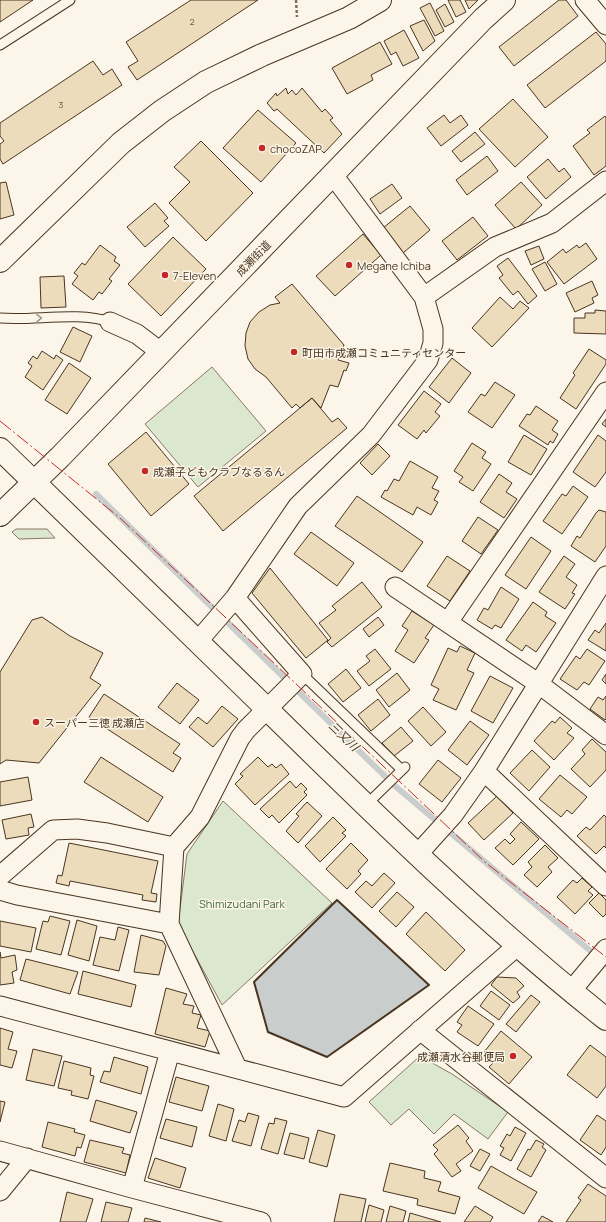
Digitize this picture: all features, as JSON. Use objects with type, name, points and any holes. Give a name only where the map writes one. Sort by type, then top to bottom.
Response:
[{"type":"street","points":[[0,261],[121,143],[162,111],[206,82],[262,55],[350,18],[380,0]]},
{"type":"street","name":"成瀬街道","points":[[0,515],[35,483],[483,19],[504,0]]},
{"type":"street","points":[[585,0],[606,25]]},
{"type":"street","points":[[198,641],[232,601],[298,506],[371,435],[428,360],[433,343],[432,330],[424,297],[333,175]]},
{"type":"street","points":[[424,297],[495,247],[552,223],[606,181]]},
{"type":"street","points":[[110,322],[137,334],[162,353]]},
{"type":"street","points":[[448,622],[606,392]]},
{"type":"street","points":[[0,449],[417,855],[517,946],[606,1019]]},
{"type":"street","points":[[417,855],[437,835],[453,815],[484,771],[606,576]]},
{"type":"street","points":[[395,587],[539,684],[606,735]]},
{"type":"street","points":[[232,601],[300,675],[240,738],[200,817],[174,847],[169,924],[237,1068]]},
{"type":"street","points":[[484,771],[606,886]]},
{"type":"street","points":[[0,876],[53,830],[78,829],[107,833],[174,847]]},
{"type":"street","points":[[0,890],[17,895],[169,924]]},
{"type":"street","points":[[0,1006],[344,1097],[517,946]]},
{"type":"street","points":[[571,991],[606,949]]},
{"type":"street","points":[[420,1030],[606,1178]]},
{"type":"street","points":[[132,1188],[170,1052]]},
{"type":"street","points":[[0,1151],[261,1222]]},
{"type":"street","points":[[0,1191],[27,1158]]},
{"type":"lane","points":[[0,45],[70,0]]},
{"type":"lane","points":[[0,318],[68,317],[102,319],[110,322]]},
{"type":"lane","points":[[300,675],[402,770],[366,806]]},
{"type":"green space","points":[[212,367],[266,431],[198,487],[145,424]]},
{"type":"green space","points":[[16,529],[47,529],[55,538],[19,539],[12,532]]},
{"type":"green space","name":"Shimizudani Park","points":[[223,801],[332,903],[222,1005],[178,924],[187,854]]},
{"type":"green space","points":[[420,1056],[452,1074],[508,1112],[488,1139],[454,1114],[434,1134],[409,1109],[391,1125],[369,1102]]},
{"type":"shaded area","points":[[337,900],[429,985],[327,1057],[268,1032],[254,982]]},
{"type":"building","points":[[0,0],[33,0],[0,22]]},
{"type":"building","points":[[191,0],[258,0],[137,80],[128,67],[138,61],[126,42]]},
{"type":"building","points":[[448,0],[460,0],[466,12],[456,17]]},
{"type":"building","points":[[465,0],[478,0],[469,9]]},
{"type":"building","points":[[559,0],[566,0],[578,16],[514,66],[499,47]]},
{"type":"building","points":[[430,3],[444,31],[435,36],[420,8]]},
{"type":"building","points":[[445,4],[454,22],[445,27],[436,10]]},
{"type":"building","points":[[424,20],[435,41],[423,51],[410,26]]},
{"type":"building","points":[[404,30],[419,58],[403,66],[396,52],[391,55],[384,41]]},
{"type":"building","points":[[596,32],[606,44],[606,61],[545,108],[527,85]]},
{"type":"building","points":[[380,42],[392,64],[371,75],[373,80],[347,94],[332,68]]},
{"type":"building","points":[[93,61],[103,75],[112,69],[122,85],[3,164],[0,159],[0,144],[4,141],[0,136],[0,123]]},
{"type":"building","points":[[286,88],[288,94],[292,90],[296,95],[302,88],[322,112],[325,109],[333,118],[330,120],[342,134],[324,153],[277,109],[274,111],[267,103],[276,93],[277,96]]},
{"type":"building","points":[[513,99],[548,137],[515,167],[479,129]]},
{"type":"building","points":[[258,110],[296,143],[261,182],[223,148]]},
{"type":"building","points":[[444,115],[450,123],[461,115],[468,125],[441,146],[427,128]]},
{"type":"building","points":[[605,116],[606,166],[594,175],[573,146],[590,133],[587,130]]},
{"type":"building","points":[[475,132],[485,144],[461,162],[452,151]]},
{"type":"building","points":[[201,141],[253,193],[206,241],[169,203],[190,182],[174,167]]},
{"type":"building","points":[[487,156],[498,171],[467,195],[456,180]]},
{"type":"building","points":[[548,159],[559,172],[564,168],[571,177],[546,199],[527,177]]},
{"type":"building","points":[[6,182],[14,215],[0,219],[0,183]]},
{"type":"building","points":[[521,182],[542,205],[516,229],[495,205]]},
{"type":"building","points":[[392,184],[402,198],[380,214],[370,199]]},
{"type":"building","points":[[155,203],[168,218],[164,221],[169,226],[145,247],[127,227]]},
{"type":"building","points":[[410,206],[430,230],[403,253],[383,228]]},
{"type":"building","points":[[473,217],[488,236],[457,260],[442,241]]},
{"type":"building","name":"Megane Ichiba","points":[[363,234],[381,255],[335,296],[316,276]]},
{"type":"building","points":[[173,237],[206,269],[161,316],[128,284]]},
{"type":"building","points":[[586,243],[597,259],[564,284],[547,262],[563,249],[566,253],[577,245],[579,248]]},
{"type":"building","points":[[100,245],[116,257],[114,261],[120,265],[109,279],[112,281],[102,294],[99,292],[93,300],[72,284],[78,276],[74,273],[82,263],[85,265]]},
{"type":"building","points":[[539,246],[544,259],[531,265],[525,251]]},
{"type":"building","points":[[508,258],[537,296],[528,304],[518,291],[513,295],[499,278],[503,275],[497,266]]},
{"type":"building","points":[[545,262],[557,284],[545,291],[532,269]]},
{"type":"building","points":[[64,276],[66,307],[41,308],[40,277]]},
{"type":"building","points":[[592,281],[598,295],[592,298],[594,303],[575,312],[566,293]]},
{"type":"building","name":"町田市成瀬コミュニティセンター","points":[[292,284],[344,345],[338,360],[349,363],[346,371],[344,370],[338,387],[330,385],[321,408],[312,398],[300,408],[296,404],[292,408],[266,377],[255,369],[248,359],[245,346],[246,333],[250,322],[259,312],[270,305],[280,303],[275,297]]},
{"type":"building","points":[[500,297],[513,309],[520,301],[529,308],[492,347],[472,328]]},
{"type":"building","points":[[595,310],[606,311],[606,334],[574,333],[574,318],[585,318],[585,313],[595,313]]},
{"type":"building","points":[[73,327],[92,336],[80,362],[60,352]]},
{"type":"building","points":[[589,349],[606,360],[606,364],[576,409],[560,398],[575,375],[573,373]]},
{"type":"building","points":[[42,351],[54,359],[56,355],[63,360],[43,390],[25,377],[32,366],[28,363],[33,356],[37,359]]},
{"type":"building","points":[[452,358],[471,373],[449,403],[429,387]]},
{"type":"building","points":[[69,363],[91,378],[67,414],[45,400]]},
{"type":"building","points":[[495,382],[515,395],[492,428],[468,412],[481,394],[485,396]]},
{"type":"building","points":[[424,391],[441,404],[435,412],[440,416],[426,433],[424,430],[417,439],[398,425]]},
{"type":"building","points":[[312,398],[332,422],[338,418],[347,428],[223,531],[194,496]]},
{"type":"building","points":[[536,406],[558,421],[552,430],[558,434],[553,443],[550,441],[548,445],[519,426],[527,414],[530,415]]},
{"type":"building","points":[[606,419],[606,427],[602,424]]},
{"type":"building","points":[[146,432],[189,484],[151,516],[108,464]]},
{"type":"building","points":[[524,435],[547,449],[531,475],[508,462]]},
{"type":"building","points":[[598,435],[606,441],[606,472],[595,487],[573,472]]},
{"type":"building","points":[[472,443],[486,452],[482,458],[491,464],[473,491],[459,482],[463,477],[454,471]]},
{"type":"building","points":[[378,444],[390,456],[372,475],[360,463]]},
{"type":"building","points":[[410,461],[438,477],[432,488],[439,491],[434,500],[438,502],[431,515],[417,507],[413,515],[381,497],[385,490],[387,491],[394,479],[399,481]]},
{"type":"building","points":[[499,474],[512,483],[506,492],[517,499],[504,518],[480,502]]},
{"type":"building","points":[[573,486],[588,497],[562,534],[543,521],[562,494],[566,496]]},
{"type":"building","points":[[357,496],[423,542],[402,572],[335,526]]},
{"type":"building","points":[[599,510],[606,512],[606,546],[595,562],[571,546],[577,536],[580,538]]},
{"type":"building","points":[[478,517],[498,530],[481,554],[462,541]]},
{"type":"building","points":[[311,532],[354,563],[337,586],[294,554]]},
{"type":"building","points":[[531,537],[551,551],[526,589],[505,575]]},
{"type":"building","points":[[447,556],[470,571],[450,601],[427,586]]},
{"type":"building","points":[[564,556],[575,564],[566,577],[577,585],[572,593],[575,594],[565,609],[539,592]]},
{"type":"building","points":[[270,568],[328,640],[306,658],[252,593]]},
{"type":"building","points":[[362,582],[382,607],[332,647],[327,642],[331,638],[319,623],[336,610],[332,606]]},
{"type":"building","points":[[501,587],[519,599],[501,628],[495,625],[492,629],[477,620],[484,608],[488,610]]},
{"type":"building","points":[[533,602],[547,612],[545,616],[556,623],[536,652],[526,645],[522,651],[506,640]]},
{"type":"building","points":[[412,611],[434,625],[425,638],[429,640],[414,663],[395,651],[408,630],[402,626]]},
{"type":"building","name":"スーパー三徳 成瀬店","points":[[42,617],[70,636],[103,653],[90,678],[101,685],[39,763],[6,760],[0,764],[0,672],[32,620]]},
{"type":"building","points":[[378,617],[384,625],[369,637],[363,629]]},
{"type":"building","points":[[606,623],[606,651],[588,640],[595,630],[599,633]]},
{"type":"building","points":[[460,646],[475,653],[467,670],[474,673],[456,710],[433,700],[439,689],[431,685],[448,648],[457,652]]},
{"type":"building","points":[[375,649],[391,669],[369,686],[357,671],[370,661],[366,656]]},
{"type":"building","points":[[587,649],[605,661],[589,685],[584,682],[577,690],[560,679],[576,656],[580,659]]},
{"type":"building","points":[[346,669],[361,688],[343,702],[328,684]]},
{"type":"building","points":[[397,673],[410,690],[389,707],[376,690]]},
{"type":"building","points":[[606,674],[606,684],[602,680]]},
{"type":"building","points":[[490,676],[513,688],[493,723],[471,711]]},
{"type":"building","points":[[177,683],[199,700],[180,724],[158,707]]},
{"type":"building","points":[[104,694],[180,744],[173,753],[181,758],[173,772],[89,717]]},
{"type":"building","points":[[606,696],[605,720],[590,709],[598,697],[603,700]]},
{"type":"building","points":[[378,699],[390,715],[371,731],[358,715]]},
{"type":"building","points":[[222,706],[238,719],[213,747],[189,727],[198,717],[207,724]]},
{"type":"building","points":[[423,707],[446,732],[431,746],[408,721]]},
{"type":"building","points":[[560,717],[572,728],[567,733],[574,738],[554,760],[534,741],[552,721],[555,723]]},
{"type":"building","points":[[470,721],[489,735],[467,765],[448,750]]},
{"type":"building","points":[[401,727],[413,741],[394,756],[382,743]]},
{"type":"building","points":[[592,739],[606,752],[606,770],[590,787],[571,769],[585,754],[582,750]]},
{"type":"building","points":[[532,750],[550,767],[529,791],[510,773]]},
{"type":"building","points":[[101,757],[163,797],[148,822],[84,782]]},
{"type":"building","points":[[258,757],[268,767],[272,764],[276,768],[281,764],[289,774],[255,805],[235,784],[243,776],[240,774]]},
{"type":"building","points":[[438,760],[461,778],[442,802],[419,784]]},
{"type":"building","points":[[560,775],[587,797],[572,814],[567,810],[561,817],[539,799]]},
{"type":"building","points":[[28,777],[32,800],[0,806],[0,782]]},
{"type":"building","points":[[290,781],[296,788],[301,783],[307,789],[304,792],[307,795],[279,823],[272,815],[269,818],[260,809]]},
{"type":"building","points":[[497,796],[513,813],[484,840],[468,823]]},
{"type":"building","points":[[307,802],[322,816],[298,843],[286,831],[299,816],[296,814]]},
{"type":"building","points":[[31,814],[34,827],[28,828],[29,835],[6,839],[2,820]]},
{"type":"building","points":[[604,815],[606,817],[606,848],[604,846],[596,854],[577,836],[586,827],[590,830]]},
{"type":"building","points":[[333,817],[346,830],[342,833],[346,836],[320,862],[305,846]]},
{"type":"building","points":[[521,822],[539,839],[513,865],[495,848],[505,839],[510,844],[515,839],[510,834]]},
{"type":"building","points":[[69,843],[158,861],[151,893],[157,894],[156,902],[142,900],[143,895],[70,881],[69,886],[56,883],[58,875],[62,876]]},
{"type":"building","points":[[351,843],[368,860],[358,871],[361,874],[347,889],[326,869]]},
{"type":"building","points":[[545,845],[558,858],[548,867],[552,872],[537,887],[524,875],[532,867],[528,862]]},
{"type":"building","points":[[384,873],[395,883],[372,908],[355,892],[366,881],[372,886]]},
{"type":"building","points":[[582,878],[592,887],[588,891],[593,895],[575,914],[557,897],[573,880],[577,883]]},
{"type":"building","points":[[397,892],[414,907],[396,927],[379,911]]},
{"type":"building","points":[[599,893],[606,900],[606,914],[603,917],[589,903]]},
{"type":"building","points":[[426,912],[465,950],[445,971],[406,934]]},
{"type":"building","points":[[50,916],[70,921],[61,955],[36,949],[43,921],[48,922]]},
{"type":"building","points":[[77,920],[97,926],[89,961],[68,955]]},
{"type":"building","points":[[0,921],[36,928],[31,952],[0,946]]},
{"type":"building","points":[[118,927],[129,930],[119,971],[93,965],[100,937],[115,940]]},
{"type":"building","points":[[141,935],[163,941],[166,946],[159,975],[134,972]]},
{"type":"building","points":[[0,952],[1,958],[15,955],[17,970],[12,972],[14,983],[0,985]]},
{"type":"building","points":[[26,959],[78,972],[70,994],[20,980]]},
{"type":"building","points":[[83,971],[136,985],[131,1007],[78,994]]},
{"type":"building","points":[[497,977],[516,978],[524,986],[517,992],[520,997],[513,1003],[491,985]]},
{"type":"building","points":[[166,988],[187,994],[183,1004],[194,1006],[192,1013],[201,1015],[197,1028],[210,1031],[205,1047],[155,1034]]},
{"type":"building","points":[[491,991],[510,1005],[499,1020],[480,1006]]},
{"type":"building","points":[[531,995],[540,1002],[516,1032],[506,1024]]},
{"type":"building","points":[[468,1006],[494,1024],[478,1046],[457,1032],[462,1025],[457,1022]]},
{"type":"building","points":[[0,1028],[13,1032],[8,1049],[17,1051],[12,1068],[0,1065]]},
{"type":"building","points":[[501,1031],[532,1057],[509,1084],[489,1067],[495,1061],[484,1052]]},
{"type":"building","points":[[590,1045],[606,1057],[606,1086],[597,1098],[567,1075]]},
{"type":"building","points":[[33,1049],[62,1056],[54,1086],[26,1080]]},
{"type":"building","points":[[114,1057],[148,1067],[141,1094],[100,1082],[104,1071],[110,1072]]},
{"type":"building","points":[[64,1061],[91,1068],[90,1075],[94,1076],[88,1099],[71,1095],[72,1091],[58,1088]]},
{"type":"building","points":[[176,1077],[209,1086],[202,1111],[169,1102]]},
{"type":"building","points":[[96,1100],[137,1112],[130,1133],[90,1121]]},
{"type":"building","points":[[0,1101],[5,1102],[0,1122]]},
{"type":"building","points":[[218,1104],[234,1109],[226,1141],[209,1136]]},
{"type":"building","points":[[248,1113],[259,1116],[251,1146],[232,1141],[239,1120],[245,1122]]},
{"type":"building","points":[[597,1115],[606,1121],[606,1147],[601,1155],[580,1140]]},
{"type":"building","points":[[275,1118],[287,1121],[278,1154],[261,1149],[269,1123],[274,1124]]},
{"type":"building","points":[[166,1119],[197,1127],[192,1147],[160,1138]]},
{"type":"building","points":[[48,1122],[75,1129],[74,1132],[85,1135],[81,1148],[77,1147],[75,1156],[42,1147]]},
{"type":"building","points":[[458,1125],[469,1138],[466,1141],[473,1151],[456,1164],[461,1171],[452,1177],[434,1154],[438,1150],[433,1145]]},
{"type":"building","points":[[515,1127],[526,1133],[511,1161],[500,1155],[504,1148],[500,1146],[507,1134],[510,1136]]},
{"type":"building","points":[[318,1130],[335,1135],[327,1167],[309,1162]]},
{"type":"building","points":[[290,1133],[309,1138],[304,1159],[284,1154]]},
{"type":"building","points":[[90,1140],[124,1148],[122,1153],[130,1155],[126,1173],[84,1162]]},
{"type":"building","points":[[536,1140],[544,1144],[542,1147],[546,1150],[531,1177],[517,1169],[528,1149],[530,1150]]},
{"type":"building","points":[[480,1149],[490,1154],[480,1171],[470,1166]]},
{"type":"building","points":[[155,1158],[186,1168],[180,1188],[148,1178]]},
{"type":"building","points":[[390,1163],[425,1171],[424,1178],[441,1182],[438,1191],[460,1197],[455,1214],[417,1205],[418,1199],[383,1191]]},
{"type":"building","points":[[491,1166],[537,1192],[524,1214],[478,1188]]},
{"type":"building","points":[[588,1184],[606,1196],[606,1222],[566,1222],[581,1200],[578,1198]]},
{"type":"building","points":[[67,1192],[93,1199],[86,1222],[60,1222]]},
{"type":"building","points":[[340,1194],[366,1199],[361,1222],[334,1222]]},
{"type":"building","points":[[106,1202],[132,1208],[128,1222],[101,1222]]},
{"type":"building","points":[[369,1205],[384,1210],[381,1222],[365,1222]]},
{"type":"building","points":[[390,1206],[406,1211],[403,1222],[386,1222]]},
{"type":"building","points":[[475,1206],[493,1217],[490,1222],[464,1222]]},
{"type":"building","points":[[410,1213],[441,1222],[408,1222]]},
{"type":"building","points":[[542,1216],[553,1222],[538,1222]]},
{"type":"building","points":[[145,1218],[161,1222],[144,1222]]},
{"type":"waterway","name":"三又川","points":[[96,494],[395,786],[606,964]]},
{"type":"wall","points":[[337,900],[429,985],[327,1057],[268,1032],[254,982],[337,900]]},
{"type":"power","points":[[0,421],[120,518],[486,863],[606,957]]},
{"type":"place","name":"chocoZAP","points":[[262,148]]},
{"type":"place","name":"Megane Ichiba","points":[[349,265]]},
{"type":"place","name":"7-Eleven","points":[[165,275]]},
{"type":"place","name":"町田市成瀬コミュニティセンター","points":[[294,352]]},
{"type":"place","name":"成瀬子どもクラブなるるん","points":[[145,471]]},
{"type":"place","name":"スーパー三徳 成瀬店","points":[[36,722]]},
{"type":"place","name":"成瀬清水谷郵便局","points":[[513,1056]]}]
